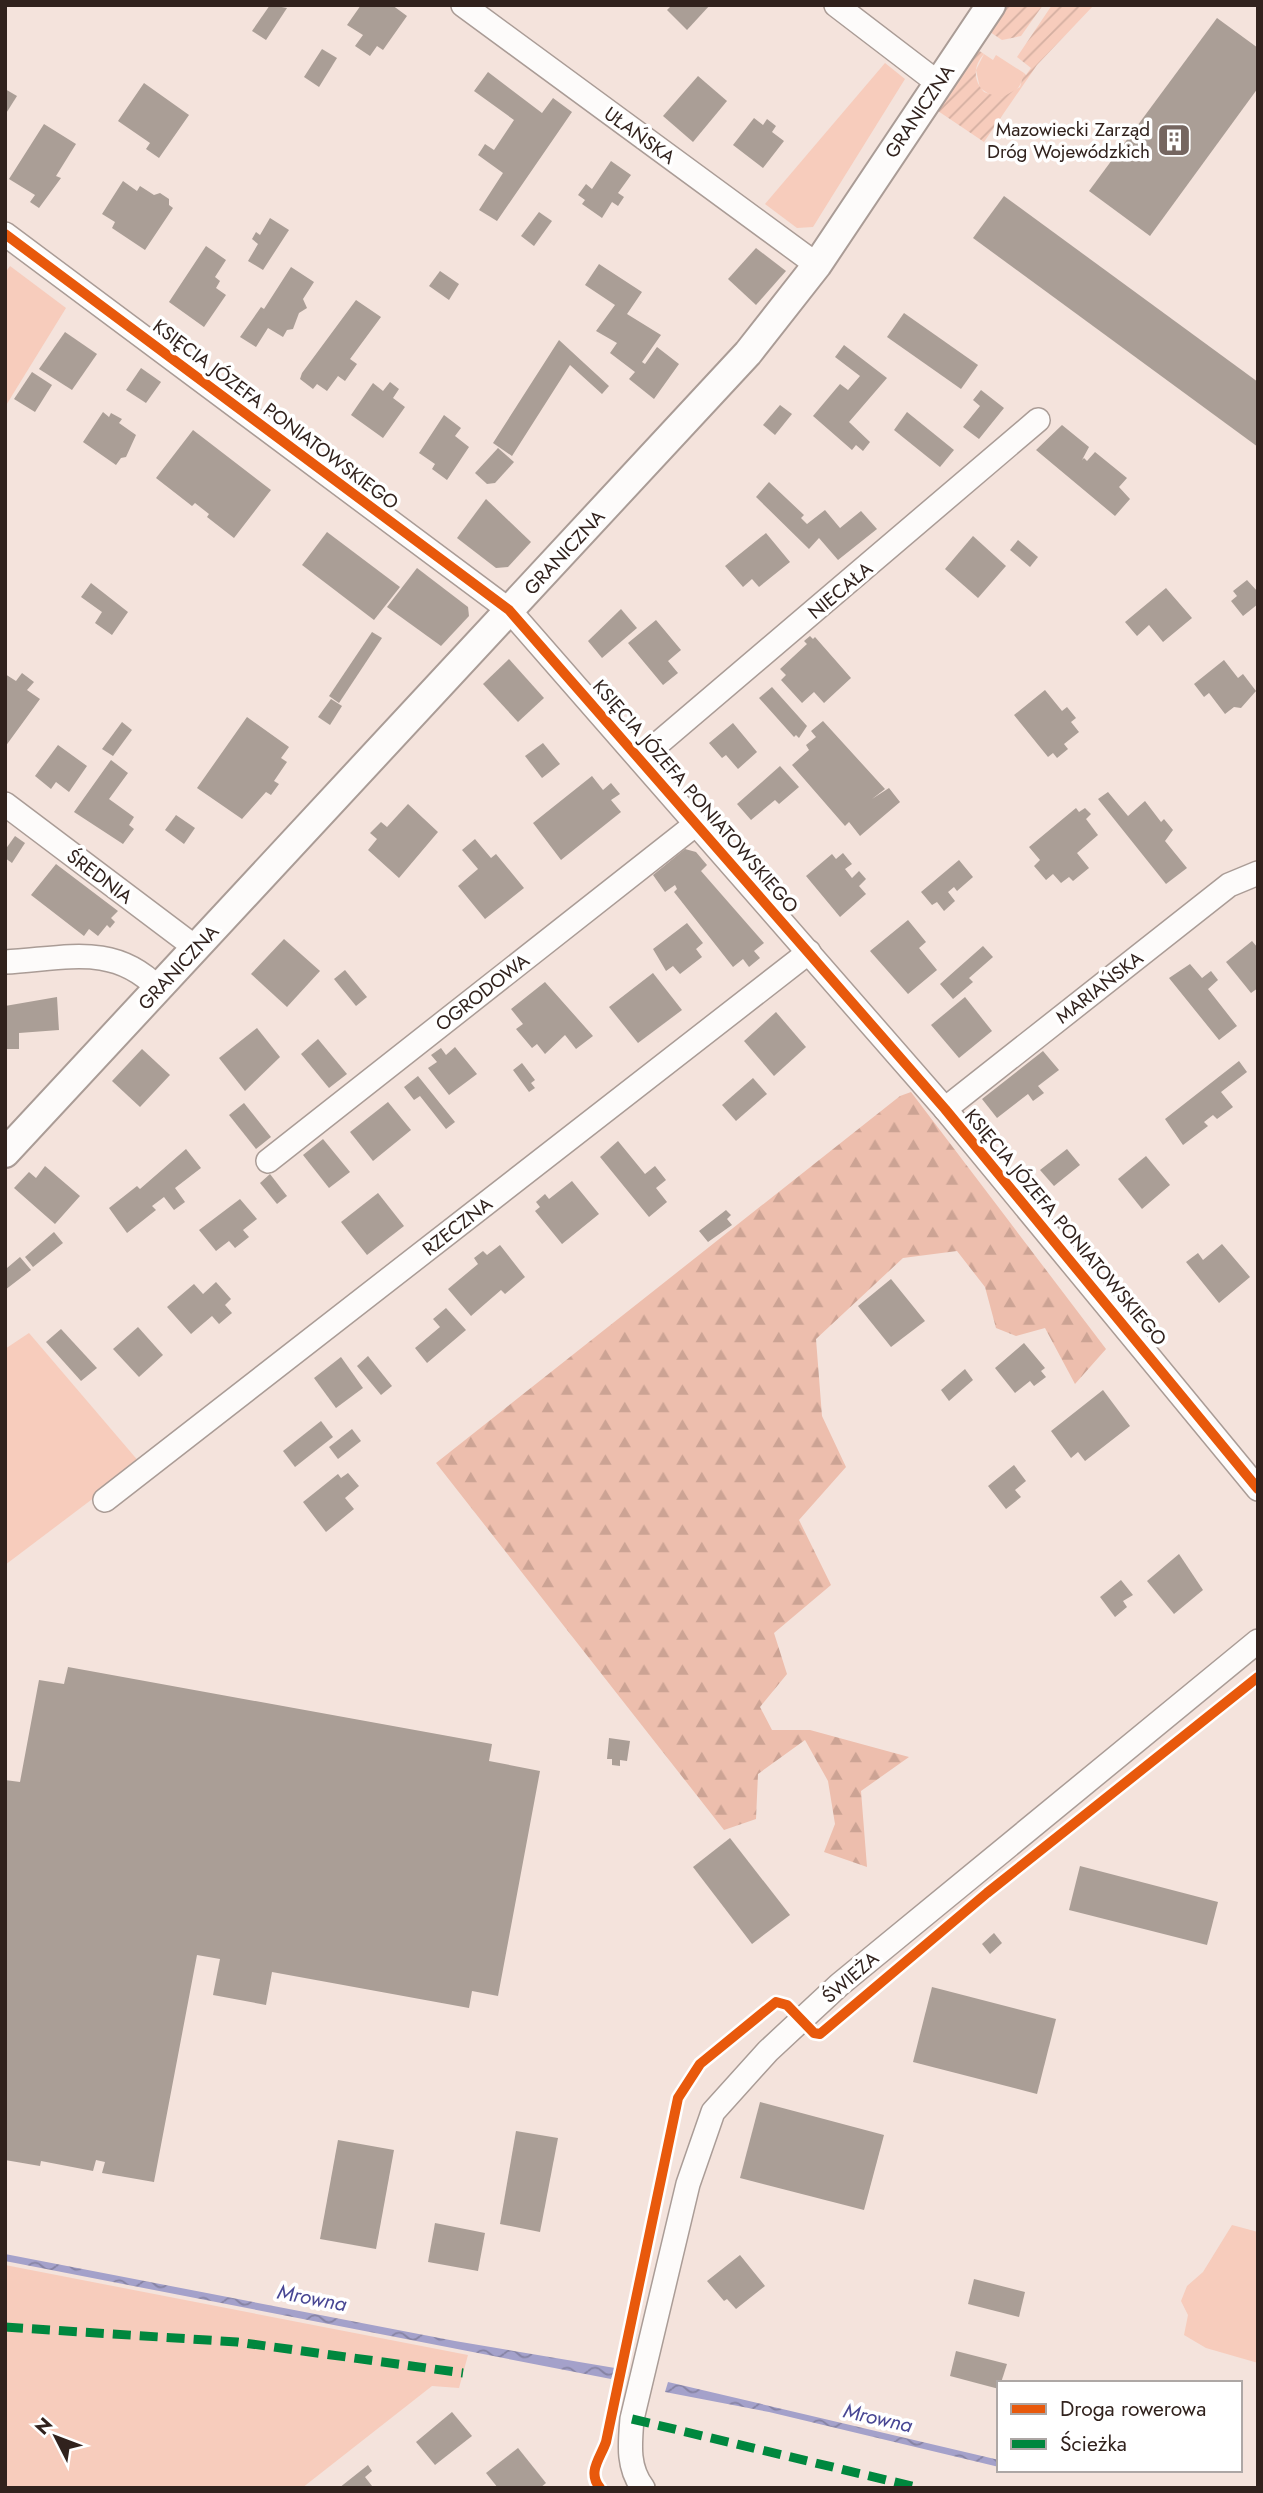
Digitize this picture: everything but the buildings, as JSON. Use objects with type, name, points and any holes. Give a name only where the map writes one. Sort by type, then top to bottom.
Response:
[{"type":"street","name":"UŁAŃSKA","points":[[463,5],[817,265]]},
{"type":"street","points":[[836,5],[938,83]]},
{"type":"street","name":"GRANICZNA","points":[[5,1153],[748,353],[817,265],[991,5]]},
{"type":"street","name":"KSIĘCIA JÓZEFA PONIATOWSKIEGO","points":[[5,234],[509,610],[945,1109],[1258,1489]]},
{"type":"street","name":"NIECAŁA","points":[[640,759],[1038,420]]},
{"type":"street","name":"ŚREDNIA","points":[[5,804],[196,948]]},
{"type":"street","name":"OGRODOWA","points":[[268,1161],[696,824]]},
{"type":"street","name":"MARIAŃSKA","points":[[945,1109],[1229,885],[1258,873]]},
{"type":"street","name":"RZECZNA","points":[[104,1500],[809,952]]},
{"type":"street","points":[[5,962],[112,958],[143,973],[158,988]]},
{"type":"street","name":"ŚWIEŻA","points":[[634,2484],[630,2455],[632,2419],[688,2184],[713,2112],[768,2050],[839,1985],[1258,1641]]},
{"type":"shaded area","points":[[1008,5],[1043,5],[1021,36],[1002,40],[990,32]]},
{"type":"shaded area","points":[[1052,5],[1094,5],[1037,65],[984,142],[938,111],[978,50],[984,54],[976,68],[976,78],[984,92],[1001,98],[1020,87],[1024,73],[1026,75],[1031,68],[1017,57]]},
{"type":"shaded area","points":[[984,54],[993,60],[996,55],[1024,73],[1015,92],[1006,97],[995,98],[980,88],[976,70]]},
{"type":"shaded area","points":[[885,63],[905,79],[813,227],[797,228],[765,204]]},
{"type":"shaded area","points":[[10,266],[66,308],[5,407],[5,273]]},
{"type":"shaded area","points":[[29,1333],[140,1463],[5,1565],[5,1349]]},
{"type":"shaded area","points":[[1232,2225],[1258,2232],[1258,2363],[1206,2348],[1184,2335],[1188,2315],[1181,2301],[1187,2286],[1203,2272]]},
{"type":"shaded area","points":[[5,2265],[468,2355],[459,2388],[432,2386],[302,2488],[5,2488]]},
{"type":"green space","points":[[911,1092],[1106,1349],[1075,1384],[1045,1328],[1016,1336],[996,1328],[985,1287],[957,1251],[903,1258],[816,1339],[822,1416],[846,1467],[799,1520],[831,1585],[774,1633],[787,1674],[760,1707],[772,1730],[810,1730],[909,1757],[861,1791],[867,1867],[824,1852],[835,1824],[828,1781],[805,1740],[758,1774],[756,1819],[724,1830],[436,1463],[900,1096]]},
{"type":"water","points":[[5,2254],[455,2341],[615,2368],[611,2379],[5,2261]]},
{"type":"water","points":[[668,2382],[997,2460],[997,2467],[769,2412],[665,2392]]},
{"type":"marked path","points":[[5,2327],[237,2342],[463,2373]]},
{"type":"marked path","points":[[632,2419],[920,2488]]},
{"type":"cycle path","points":[[5,234],[509,610],[945,1109],[1258,1489]]},
{"type":"cycle path","points":[[600,2488],[596,2482],[595,2471],[606,2442],[678,2098],[700,2064],[776,2002],[787,2005],[814,2033],[820,2034],[987,1893],[1258,1677]]},
{"type":"place","name":"Mazowiecki Zarząd Dróg Wojewódzkich","points":[[1174,140]]},
{"type":"water label","name":"Mrowna","points":[[312,2298]]},
{"type":"water label","name":"Mrowna","points":[[878,2418]]}]
